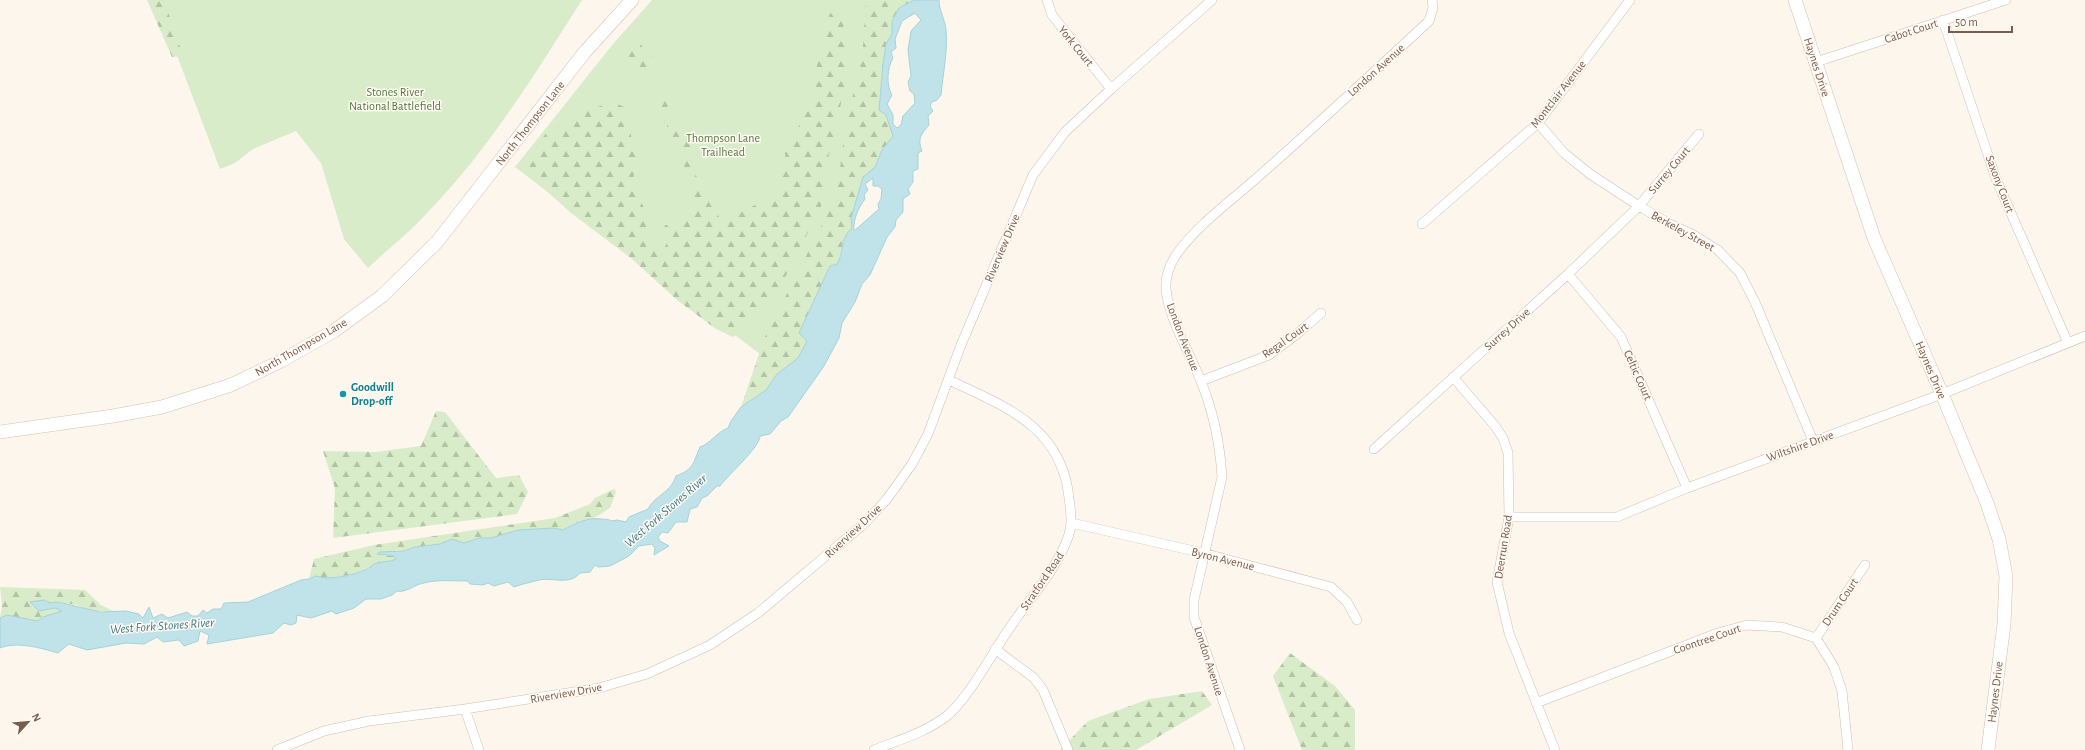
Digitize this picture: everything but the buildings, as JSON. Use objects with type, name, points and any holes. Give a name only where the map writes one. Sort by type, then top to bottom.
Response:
[{"type":"main road","name":"North Thompson Lane","points":[[0,432],[113,416],[162,407],[231,385],[281,361],[334,331],[382,296],[437,242],[584,53],[632,0]]},
{"type":"main road","name":"Haynes Drive","points":[[1795,0],[1874,238],[1942,394],[1987,504],[1999,539],[2006,576],[2004,624],[1988,750]]},
{"type":"street","name":"York Court","points":[[1047,0],[1052,15],[1111,89]]},
{"type":"street","name":"Riverview Drive","points":[[278,750],[324,731],[369,721],[465,709],[599,688],[647,674],[710,645],[758,613],[866,522],[887,499],[912,464],[928,434],[961,345],[1033,175],[1065,132],[1111,89],[1212,0]]},
{"type":"street","name":"London Avenue","points":[[1240,750],[1194,617],[1194,600],[1203,553],[1222,477],[1221,456],[1215,428],[1201,381],[1172,314],[1166,291],[1166,274],[1176,256],[1196,231],[1265,171],[1429,21],[1434,8],[1432,0]]},
{"type":"street","name":"Montclair Avenue","points":[[1422,224],[1538,123],[1630,0]]},
{"type":"street","name":"Cabot Court","points":[[1816,62],[2006,0]]},
{"type":"street","name":"Saxony Court","points":[[1943,20],[1996,178],[2068,343]]},
{"type":"street","name":"Berkeley Street","points":[[1538,123],[1564,153],[1590,174],[1639,206],[1670,224],[1692,234],[1718,250],[1740,273],[1755,302],[1813,441]]},
{"type":"street","name":"Surrey Court","points":[[1639,206],[1699,134]]},
{"type":"street","name":"Surrey Drive","points":[[1374,449],[1568,274],[1639,206]]},
{"type":"street","name":"Celtic Court","points":[[1568,274],[1621,337],[1687,488]]},
{"type":"street","name":"Regal Court","points":[[1201,381],[1269,355],[1297,334],[1321,313]]},
{"type":"street","name":"Wiltshire Drive","points":[[1509,517],[1617,517],[1687,488],[1942,394],[2085,336]]},
{"type":"street","name":"Deerrun Road","points":[[1453,377],[1496,426],[1503,438],[1508,453],[1509,517],[1497,582],[1509,633],[1556,750]]},
{"type":"street","name":"Stratford Road","points":[[874,750],[926,730],[948,715],[965,696],[995,649],[1060,558],[1072,523],[1068,483],[1054,452],[1042,433],[1022,417],[1002,405],[949,380]]},
{"type":"street","name":"Byron Avenue","points":[[1072,523],[1203,553],[1331,587],[1348,602],[1357,620]]},
{"type":"street","name":"Drum Court","points":[[1816,638],[1865,565]]},
{"type":"street","name":"Coontree Court","points":[[1536,703],[1718,633],[1747,625],[1782,627],[1816,638]]},
{"type":"street","points":[[1816,638],[1834,668],[1842,691],[1848,750]]},
{"type":"street","points":[[995,649],[1034,678],[1043,690],[1068,750]]},
{"type":"street","points":[[465,709],[479,750]]},
{"type":"green space","points":[[147,0],[164,0],[183,56],[172,57]]},
{"type":"green space","name":"Stones River National Battlefield","points":[[156,0],[582,0],[510,110],[471,163],[421,219],[368,268],[344,239],[321,163],[296,131],[253,149],[235,163],[220,169]]},
{"type":"green space","name":"Thompson Lane Trailhead","points":[[652,0],[914,0],[899,8],[868,171],[799,333],[791,363],[782,371],[515,167],[613,44]]},
{"type":"green space","points":[[866,0],[914,1],[899,8],[892,21],[892,34],[886,44],[879,94],[879,110],[886,115],[893,136],[882,150],[875,167],[863,177],[851,218],[852,229],[843,241],[837,264],[830,266],[799,333],[807,341],[798,358],[777,374],[766,390],[741,407],[764,339],[832,205],[839,180],[842,150],[856,79],[862,61]]},
{"type":"green space","points":[[837,7],[841,15],[845,32],[846,77],[836,129],[828,158],[823,202],[788,272],[768,306],[749,319],[744,330],[733,337],[716,329],[677,300],[632,259],[571,213],[521,168],[549,129],[557,127],[584,111],[614,102],[628,109],[631,136],[636,144],[637,158],[632,185],[649,217],[647,226],[641,233],[644,239],[650,240],[657,251],[665,247],[667,242],[661,237],[665,225],[670,226],[680,223],[691,212],[696,215],[694,193],[687,172],[666,133],[668,119],[680,122],[683,134],[691,149],[695,173],[710,204],[725,224],[731,221],[747,209],[775,198],[779,191],[778,179],[784,175],[786,166],[785,153],[804,116],[813,92],[816,69],[828,28],[829,15]]},
{"type":"green space","points":[[631,38],[638,38],[645,52],[651,55],[652,67],[647,78],[638,75],[631,58],[628,56],[627,50]]},
{"type":"green space","points":[[666,92],[670,95],[664,124],[656,105],[661,94]]},
{"type":"green space","points":[[436,411],[445,412],[496,478],[519,475],[528,492],[517,514],[333,538],[335,488],[323,451],[376,452],[421,446]]},
{"type":"green space","points":[[614,489],[616,492],[610,508],[596,517],[575,523],[563,530],[554,528],[518,530],[491,538],[479,538],[464,543],[452,539],[440,544],[415,547],[404,551],[397,550],[385,556],[394,556],[397,559],[377,563],[349,575],[335,578],[316,576],[309,579],[314,559],[374,545],[555,518],[590,504],[595,498]]},
{"type":"green space","points":[[0,587],[85,590],[101,605],[113,611],[90,611],[77,605],[39,601],[30,602],[47,610],[55,608],[63,611],[43,617],[37,621],[7,616],[0,618],[2,604]]},
{"type":"green space","points":[[1290,653],[1335,686],[1355,710],[1355,750],[1302,750],[1273,676]]},
{"type":"green space","points":[[1202,691],[1212,705],[1136,750],[1060,750],[1088,721],[1149,699]]},
{"type":"water","name":"West Fork Stones River","points":[[914,0],[939,0],[946,38],[946,54],[941,95],[937,100],[932,102],[930,106],[933,111],[928,116],[929,125],[924,131],[920,140],[922,151],[918,153],[918,169],[913,171],[913,182],[908,189],[910,194],[903,199],[903,212],[896,220],[895,227],[887,237],[870,275],[862,284],[855,302],[842,323],[839,338],[824,366],[788,417],[781,421],[770,434],[760,436],[755,447],[720,486],[717,486],[707,496],[702,498],[697,507],[690,509],[687,522],[676,522],[668,533],[662,532],[658,537],[660,541],[669,546],[654,555],[655,548],[652,544],[639,546],[629,556],[610,566],[598,567],[595,565],[590,572],[580,573],[576,577],[566,580],[544,579],[514,587],[508,582],[494,586],[488,583],[483,585],[470,584],[468,581],[426,582],[406,590],[397,591],[392,595],[381,599],[366,599],[354,608],[336,614],[332,611],[311,618],[297,615],[296,623],[291,625],[284,623],[273,633],[207,644],[209,635],[200,631],[198,641],[184,646],[179,640],[163,642],[157,637],[144,644],[126,643],[87,650],[69,644],[58,653],[22,645],[0,648],[0,618],[7,615],[37,621],[43,617],[62,611],[55,608],[39,611],[30,602],[44,600],[50,603],[58,602],[100,612],[126,611],[139,614],[143,618],[149,607],[153,618],[162,614],[168,618],[187,612],[192,616],[198,616],[203,610],[207,613],[213,609],[221,609],[224,603],[248,602],[301,580],[316,576],[335,578],[349,575],[367,569],[374,564],[396,559],[394,556],[377,554],[380,552],[404,551],[415,547],[440,544],[452,539],[464,543],[479,538],[491,538],[518,530],[554,528],[563,530],[577,523],[592,519],[607,519],[611,521],[617,520],[626,522],[629,517],[648,509],[651,504],[674,482],[676,476],[690,468],[700,447],[728,428],[741,407],[766,390],[777,374],[798,358],[807,341],[799,333],[830,266],[837,264],[845,237],[852,228],[851,218],[863,177],[875,167],[882,150],[893,136],[886,115],[879,110],[886,44],[892,34],[892,21],[899,8]],"holes":[[[915,13],[921,20],[911,31],[908,50],[911,76],[908,82],[910,91],[914,94],[915,103],[903,116],[901,125],[897,128],[893,124],[893,115],[887,104],[892,95],[888,82],[889,67],[893,58],[891,52],[896,48],[895,39],[902,21]],[[873,178],[873,186],[878,186],[882,189],[881,199],[878,204],[879,209],[854,231],[856,214],[865,199],[864,195],[868,190],[865,184]]]},
{"type":"place","name":"Goodwill Drop-off","points":[[343,394]]}]
